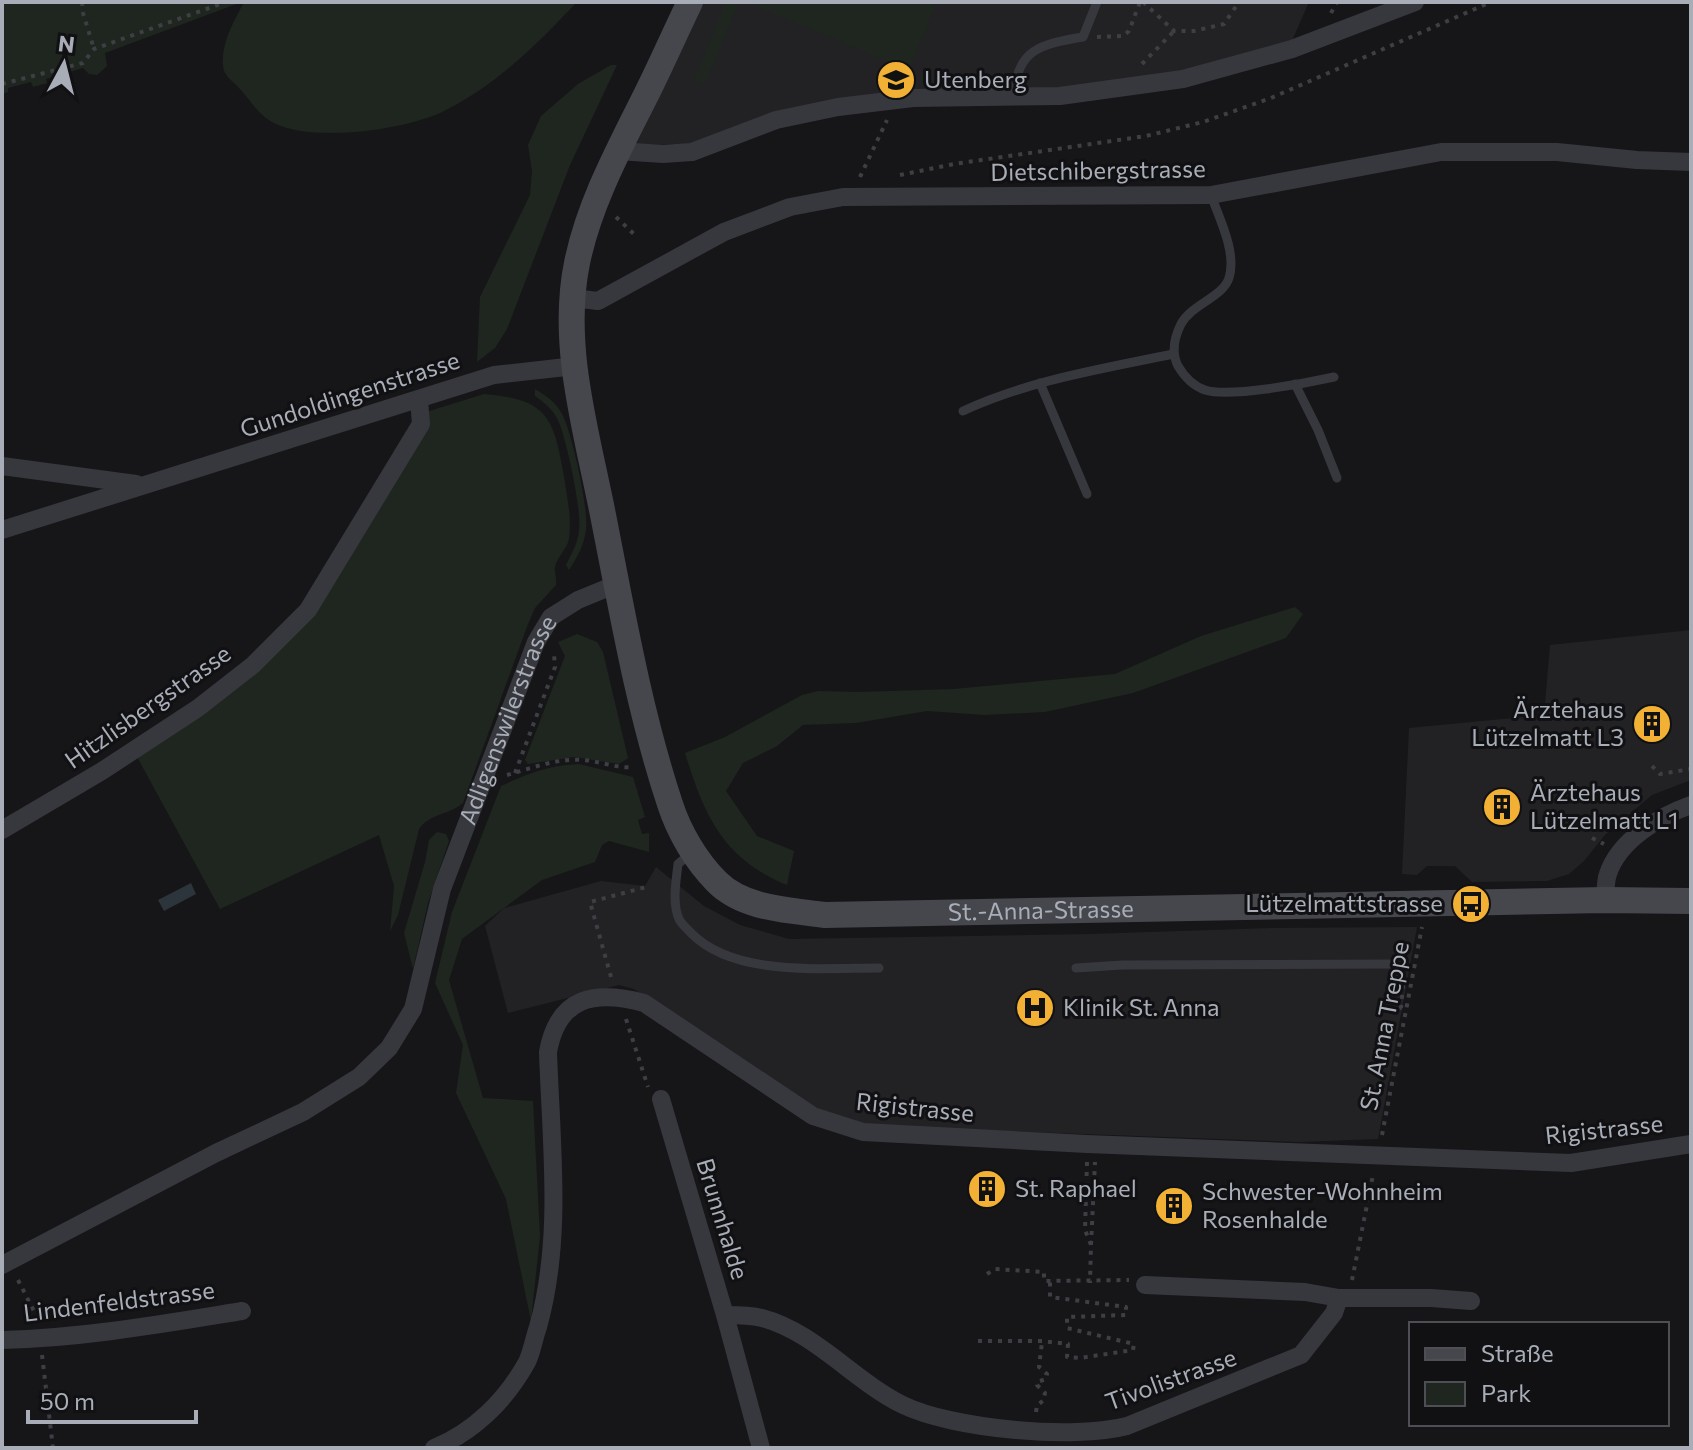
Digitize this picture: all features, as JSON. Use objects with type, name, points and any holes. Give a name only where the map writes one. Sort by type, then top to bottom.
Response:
[{"type":"main road","points":[[617,584],[575,366],[571,322],[576,263],[593,206],[690,2]]},
{"type":"main road","name":"St.-Anna-Strasse","points":[[617,584],[633,660],[671,806],[693,852],[718,883],[739,897],[763,906],[825,915],[1691,901]]},
{"type":"street","points":[[618,151],[692,152],[776,120],[838,107],[913,98],[1060,96],[1183,79],[1292,49],[1415,2]]},
{"type":"street","name":"Dietschibergstrasse","points":[[573,298],[598,301],[724,232],[790,207],[857,196],[1211,195],[1441,152],[1557,152],[1691,162]]},
{"type":"street","name":"Gundoldingenstrasse","points":[[2,530],[494,375],[575,366]]},
{"type":"street","name":"Hitzlisbergstrasse","points":[[2,830],[102,771],[198,708],[253,665],[308,610],[421,424],[419,400]]},
{"type":"street","points":[[2,466],[143,485]]},
{"type":"street","name":"Adligenswilerstrasse","points":[[4,1258],[303,1112],[359,1077],[389,1048],[413,1009],[442,889],[536,642],[551,617],[578,600],[617,584]]},
{"type":"street","points":[[1605,900],[1608,873],[1627,845],[1661,819],[1691,805]]},
{"type":"street","name":"Rigistrasse","points":[[434,1448],[457,1439],[490,1413],[528,1361],[545,1301],[555,1229],[548,1052],[552,1030],[568,1008],[595,997],[617,996],[644,1003],[813,1116],[863,1132],[897,1136],[1571,1163],[1691,1144]]},
{"type":"street","name":"Brunnhalde","points":[[661,1099],[761,1448]]},
{"type":"street","points":[[1145,1285],[1471,1301]]},
{"type":"street","name":"Tivolistrasse","points":[[725,1315],[760,1317],[787,1327],[901,1404],[924,1414],[996,1428],[1108,1431],[1301,1355],[1334,1313],[1345,1293]]},
{"type":"street","name":"Lindenfeldstrasse","points":[[2,1340],[127,1330],[242,1311]]},
{"type":"lane","points":[[1014,97],[1015,79],[1029,54],[1040,47],[1083,37],[1097,2]]},
{"type":"lane","points":[[1211,195],[1228,247],[1231,270],[1229,280],[1219,291],[1186,316],[1175,340],[1173,354],[1186,377],[1203,389],[1226,392],[1334,377]]},
{"type":"lane","points":[[963,411],[1000,394],[1040,383],[1173,354]]},
{"type":"lane","points":[[1040,383],[1087,494]]},
{"type":"lane","points":[[1295,384],[1337,478]]},
{"type":"lane","points":[[693,852],[678,864],[675,893],[679,920],[701,943],[732,958],[782,967],[879,968]]},
{"type":"lane","points":[[1076,968],[1122,965],[1393,964]]},
{"type":"path","points":[[82,2],[94,49]]},
{"type":"path","points":[[2,84],[83,63],[94,49],[226,2]]},
{"type":"path","points":[[1083,37],[1123,36],[1129,31],[1142,2],[1174,31],[1194,31],[1224,24],[1239,2]]},
{"type":"path","points":[[893,177],[954,164],[1146,136],[1203,122],[1271,98],[1491,2]]},
{"type":"path","points":[[1140,85],[1139,69],[1174,31]]},
{"type":"path","points":[[857,196],[864,165],[888,115],[887,101]]},
{"type":"path","points":[[615,215],[636,236]]},
{"type":"path","points":[[515,773],[555,667],[553,644]]},
{"type":"path","points":[[500,777],[556,761],[581,759],[634,767]]},
{"type":"path","points":[[1652,766],[1660,774],[1691,769]]},
{"type":"path","points":[[614,987],[590,902],[650,886]]},
{"type":"path","name":"St. Anna Treppe","points":[[1381,1138],[1423,921]]},
{"type":"path","points":[[1393,964],[1405,964],[1401,1008],[1407,1009]]},
{"type":"path","points":[[623,1012],[650,1091],[661,1099]]},
{"type":"path","points":[[1087,1144],[1085,1230],[1091,1245]]},
{"type":"path","points":[[1090,1283],[1095,1164]]},
{"type":"path","points":[[1345,1293],[1374,1171]]},
{"type":"path","points":[[987,1274],[995,1269],[1044,1272],[1044,1281],[1090,1283],[1096,1279],[1139,1281],[1145,1285]]},
{"type":"path","points":[[978,1341],[1068,1344],[1067,1357],[1080,1358],[1133,1350],[1134,1344],[1067,1328],[1067,1317],[1126,1315],[1126,1307],[1050,1297],[1050,1281]]},
{"type":"path","points":[[1034,1430],[1037,1405],[1043,1401],[1045,1393],[1037,1382],[1046,1379],[1047,1374],[1039,1367],[1042,1341]]},
{"type":"shaded area","name":"Utenberg","points":[[702,2],[1309,2],[1291,43],[1189,72],[1064,88],[922,93],[698,144],[636,145]]},
{"type":"shaded area","points":[[1691,630],[1691,780],[1652,795],[1605,835],[1569,874],[1547,881],[1472,882],[1455,866],[1427,866],[1417,875],[1402,874],[1409,728],[1544,715],[1550,645]]},
{"type":"shaded area","name":"Klinik St. Anna","points":[[656,867],[704,906],[740,925],[789,939],[1417,927],[1378,1139],[1299,1142],[872,1126],[837,1118],[807,1103],[634,989],[619,985],[508,1013],[485,926],[504,908],[601,881],[645,886]]},
{"type":"shaded area","points":[[191,883],[196,894],[164,911],[158,900]]},
{"type":"green space","points":[[2,2],[242,2],[105,53],[107,66],[97,75],[89,74],[83,68],[46,79],[47,83],[33,87],[31,82],[8,88],[8,92],[2,94]]},
{"type":"green space","points":[[244,2],[577,2],[500,75],[465,100],[409,123],[336,133],[291,129],[274,123],[227,75],[223,69],[224,49]]},
{"type":"green space","points":[[726,2],[739,2],[705,84],[694,80]]},
{"type":"green space","points":[[746,2],[937,2],[909,70]]},
{"type":"green space","points":[[611,65],[617,65],[570,165],[507,329],[495,348],[477,362],[480,297],[530,195],[532,171],[528,145],[541,116],[578,84]]},
{"type":"green space","points":[[535,389],[553,402],[562,414],[579,471],[586,530],[580,551],[569,570],[566,565],[579,530],[572,473],[557,418],[535,396]]},
{"type":"green space","points":[[484,394],[522,401],[535,407],[551,426],[564,477],[570,531],[568,543],[555,567],[556,585],[535,608],[528,624],[463,803],[429,820],[419,829],[398,915],[390,931],[394,886],[379,835],[220,909],[136,755],[280,647],[423,413]]},
{"type":"green space","points":[[1295,607],[1303,614],[1286,638],[1133,693],[1045,712],[985,715],[927,711],[856,723],[803,725],[777,746],[743,763],[726,791],[757,836],[794,851],[787,885],[747,862],[719,832],[700,796],[685,753],[725,737],[802,695],[818,691],[953,689],[1115,674],[1201,636]]},
{"type":"green space","points":[[577,634],[597,642],[603,652],[628,758],[619,764],[574,757],[528,764],[525,760],[565,656],[558,642]]},
{"type":"green space","points":[[579,764],[633,777],[645,817],[638,820],[642,834],[649,833],[649,852],[609,841],[602,845],[595,862],[542,880],[462,939],[449,980],[483,1098],[533,1101],[540,1236],[531,1321],[506,1199],[456,1093],[463,1045],[435,983],[452,912],[501,786],[539,771]]},
{"type":"green space","points":[[437,832],[446,834],[449,841],[428,903],[413,969],[404,933],[429,840]]},
{"type":"place","name":"Utenberg","points":[[896,80]]},
{"type":"place","name":"Ärztehaus Lützelmatt L3","points":[[1652,724]]},
{"type":"place","name":"Ärztehaus Lützelmatt L1","points":[[1502,807]]},
{"type":"place","name":"Lützelmattstrasse","points":[[1471,904]]},
{"type":"place","name":"Klinik St. Anna","points":[[1035,1008]]},
{"type":"place","name":"St. Raphael","points":[[987,1189]]},
{"type":"place","name":"Schwester-Wohnheim Rosenhalde","points":[[1174,1206]]}]
